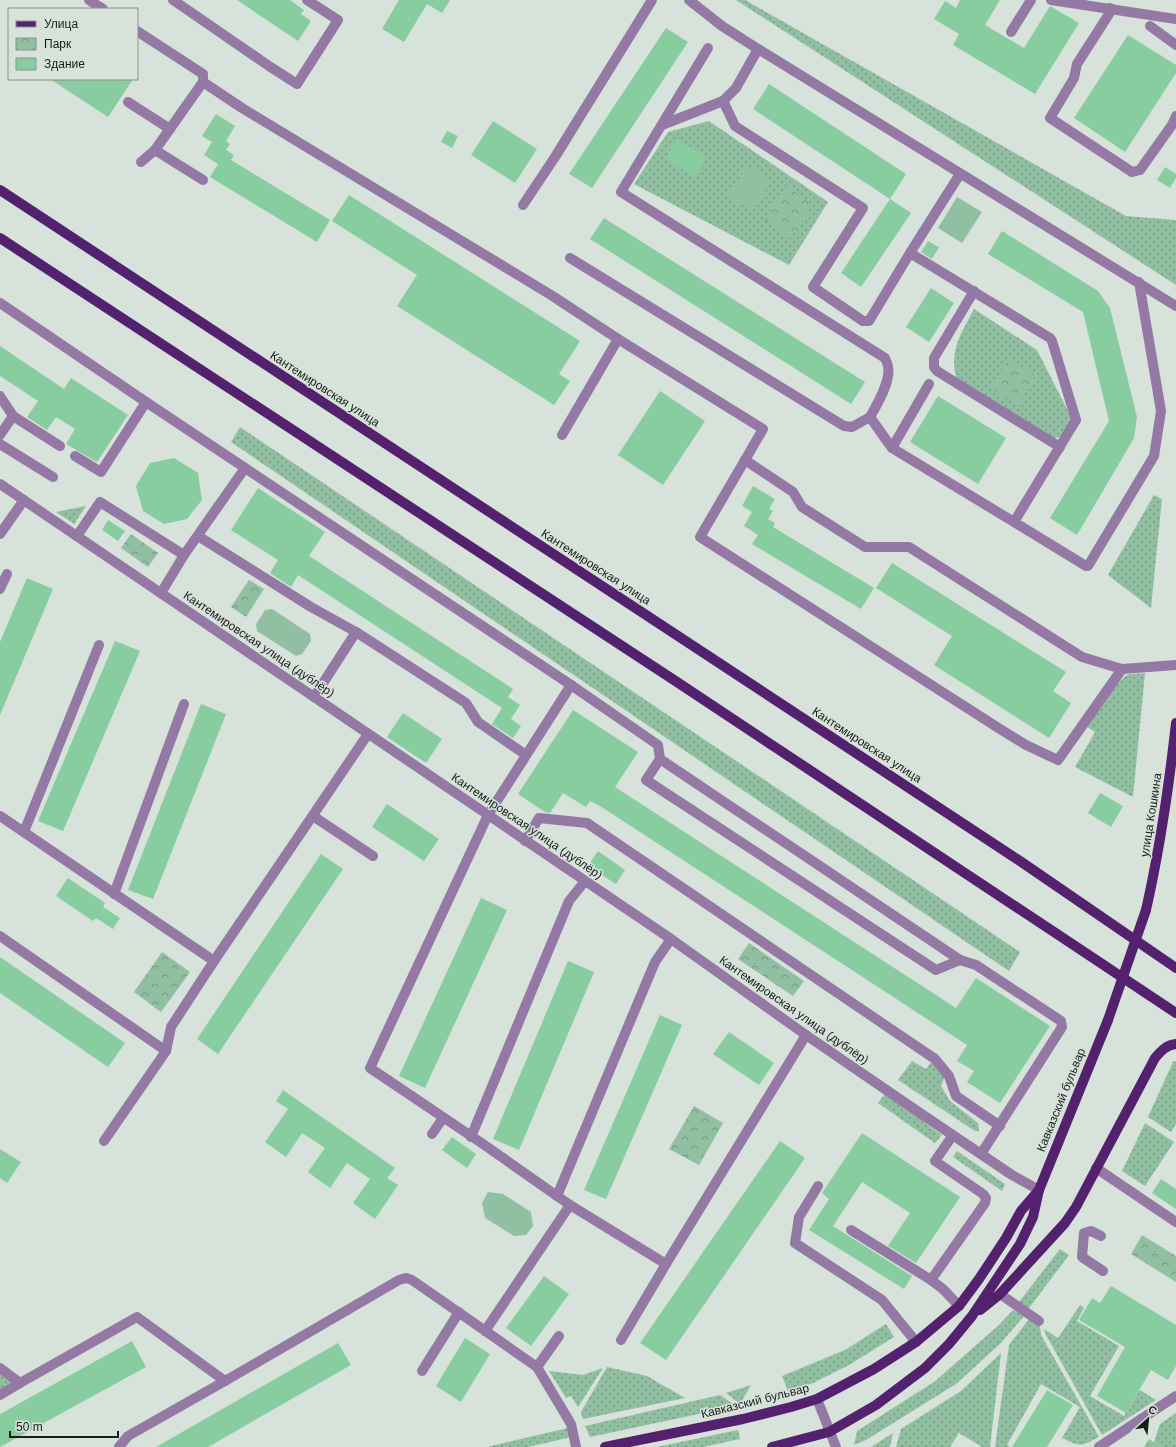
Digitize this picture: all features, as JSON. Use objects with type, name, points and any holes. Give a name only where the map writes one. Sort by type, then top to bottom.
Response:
[{"type":"main road","name":"Кантемировская улица","points":[[0,190],[1020,861],[1176,968]]},
{"type":"main road","points":[[0,238],[683,686],[1176,1013]]},
{"type":"main road","name":"улица Кошкина","points":[[1108,1020],[1146,910],[1156,865],[1169,791],[1176,723]]},
{"type":"main road","name":"Кавказский бульвар","points":[[772,1447],[829,1432],[876,1404],[925,1368],[949,1344],[972,1316],[1020,1244],[1034,1217],[1039,1190],[1108,1020]]},
{"type":"main road","points":[[972,1316],[1000,1294],[1065,1223],[1076,1207],[1155,1058],[1163,1049],[1170,1045],[1176,1044]]},
{"type":"main road","name":"Кавказский бульвар","points":[[605,1447],[743,1419],[791,1407],[817,1399],[874,1369],[916,1342],[959,1306],[1006,1238],[1021,1211],[1039,1190]]},
{"type":"street","points":[[89,0],[101,8]]},
{"type":"street","points":[[173,0],[297,84],[338,20],[307,0]]},
{"type":"street","points":[[523,205],[555,157],[652,0]]},
{"type":"street","points":[[689,0],[722,26],[758,49],[1176,306]]},
{"type":"street","points":[[1011,32],[1031,0]]},
{"type":"street","points":[[1051,0],[1176,19]]},
{"type":"street","points":[[1110,8],[1109,14],[1077,64],[1074,78],[1050,118],[1132,172],[1140,170],[1176,116]]},
{"type":"street","points":[[1150,26],[1176,45]]},
{"type":"street","points":[[138,32],[203,74],[203,82],[170,129],[155,150],[141,162]]},
{"type":"street","points":[[570,258],[844,426],[852,427],[870,417],[879,402],[888,374],[888,366],[885,358],[621,192],[708,48]]},
{"type":"street","points":[[662,125],[723,101],[736,88],[758,49]]},
{"type":"street","points":[[203,82],[242,108],[551,295],[618,339],[763,429],[700,536],[1026,745],[1058,760],[1122,669]]},
{"type":"street","points":[[723,101],[735,126],[863,208],[813,287],[863,321],[869,321],[960,174]]},
{"type":"street","points":[[128,102],[170,129]]},
{"type":"street","points":[[155,150],[203,180]]},
{"type":"street","points":[[910,253],[1050,338],[1052,342],[1076,420],[1014,522]]},
{"type":"street","points":[[870,417],[892,448],[1088,566],[1154,456],[1160,411],[1139,282]]},
{"type":"street","points":[[974,292],[934,358],[934,367],[937,371],[1060,447]]},
{"type":"street","points":[[0,303],[571,685],[658,745],[660,759],[646,780],[936,970],[960,960]]},
{"type":"street","points":[[562,435],[618,339]]},
{"type":"street","points":[[892,448],[929,384]]},
{"type":"street","points":[[0,396],[13,416],[60,446]]},
{"type":"street","points":[[75,456],[101,472],[146,402]]},
{"type":"street","points":[[0,435],[13,416]]},
{"type":"street","points":[[0,444],[53,477]]},
{"type":"street","points":[[745,460],[793,492],[802,507],[864,547],[909,547],[1082,657],[1122,669],[1176,665]]},
{"type":"street","points":[[161,593],[184,555],[245,468]]},
{"type":"street","name":"Кантемировская улица (дублёр)","points":[[0,484],[671,939],[806,1035],[953,1135],[1039,1190]]},
{"type":"street","points":[[0,534],[24,500]]},
{"type":"street","points":[[77,536],[100,502],[184,555]]},
{"type":"street","points":[[198,536],[312,607],[356,632],[466,703],[478,722],[526,755]]},
{"type":"street","points":[[0,589],[7,574]]},
{"type":"street","points":[[314,697],[356,632]]},
{"type":"street","points":[[24,832],[99,644]]},
{"type":"street","points":[[571,685],[488,815],[370,1068],[570,1205],[666,1264]]},
{"type":"street","points":[[114,894],[184,704]]},
{"type":"street","points":[[104,1141],[166,1052],[171,1028],[368,734]]},
{"type":"street","points":[[660,759],[960,960],[976,965],[1061,1021],[1062,1027],[981,1154]]},
{"type":"street","points":[[0,816],[214,962]]},
{"type":"street","points":[[313,816],[373,856]]},
{"type":"street","points":[[526,840],[539,818],[587,823],[935,1059],[949,1076],[956,1096],[1000,1126]]},
{"type":"street","points":[[472,1137],[569,901],[585,881]]},
{"type":"street","points":[[0,936],[166,1052]]},
{"type":"street","points":[[557,1196],[655,962],[671,939]]},
{"type":"street","points":[[620,1340],[666,1264],[780,1085],[806,1035]]},
{"type":"street","points":[[432,1134],[444,1118]]},
{"type":"street","points":[[931,1280],[985,1203],[986,1198],[983,1194],[935,1161],[953,1135]]},
{"type":"street","points":[[1096,1168],[1176,1222]]},
{"type":"street","points":[[818,1186],[799,1217],[795,1243],[882,1300],[916,1342]]},
{"type":"street","points":[[485,1330],[570,1205]]},
{"type":"street","points":[[851,1230],[931,1280],[943,1289],[959,1306]]},
{"type":"street","points":[[1100,1236],[1091,1231],[1084,1233],[1082,1257],[1103,1271]]},
{"type":"street","points":[[119,1447],[128,1436],[398,1280],[406,1278],[412,1280],[537,1367],[571,1424],[576,1447]]},
{"type":"street","points":[[1000,1294],[1039,1321]]},
{"type":"street","points":[[422,1371],[459,1312]]},
{"type":"street","points":[[0,1395],[20,1382],[137,1317],[225,1381]]},
{"type":"street","points":[[537,1367],[560,1336]]},
{"type":"street","points":[[0,1368],[20,1382]]},
{"type":"street","points":[[1099,1447],[1176,1396]]},
{"type":"street","points":[[817,1399],[836,1447]]},
{"type":"green space","points":[[736,0],[745,0],[1126,216],[1176,220],[1176,285]]},
{"type":"green space","points":[[709,121],[828,202],[789,265],[634,184],[668,132]]},
{"type":"green space","points":[[747,165],[771,180],[753,211],[728,197]]},
{"type":"green space","points":[[786,186],[813,204],[791,238],[764,220]]},
{"type":"green space","points":[[957,197],[982,212],[962,243],[938,228]]},
{"type":"green space","points":[[974,309],[1037,350],[1073,421],[1062,437],[1054,438],[956,377],[954,367],[955,350],[961,334]]},
{"type":"green space","points":[[1009,359],[1036,375],[1018,405],[991,388]]},
{"type":"green space","points":[[240,427],[1020,952],[1009,971],[231,442]]},
{"type":"green space","points":[[1154,495],[1162,499],[1151,608],[1108,575]]},
{"type":"green space","points":[[86,506],[74,524],[56,512]]},
{"type":"green space","points":[[131,534],[158,553],[148,567],[121,548]]},
{"type":"green space","points":[[249,580],[264,589],[246,617],[231,607]]},
{"type":"green space","points":[[272,609],[310,634],[311,641],[302,654],[296,656],[257,631],[256,624],[265,610]]},
{"type":"green space","points":[[1145,673],[1133,797],[1075,767],[1095,732],[1087,727],[1112,691],[1127,675]]},
{"type":"green space","points":[[749,943],[804,981],[793,996],[738,959]]},
{"type":"green space","points":[[162,952],[190,972],[161,1012],[134,992]]},
{"type":"green space","points":[[912,1061],[926,1069],[932,1061],[945,1076],[941,1086],[950,1101],[978,1123],[979,1131],[975,1131],[898,1080]]},
{"type":"green space","points":[[1176,1061],[1176,1124],[1171,1132],[1148,1117],[1173,1062]]},
{"type":"green space","points":[[885,1094],[942,1135],[935,1143],[878,1103]]},
{"type":"green space","points":[[694,1106],[723,1123],[699,1165],[669,1149]]},
{"type":"green space","points":[[1145,1123],[1174,1142],[1145,1186],[1122,1171]]},
{"type":"green space","points":[[957,1151],[1005,1184],[1002,1191],[953,1157]]},
{"type":"green space","points":[[488,1192],[503,1194],[531,1212],[533,1226],[526,1235],[514,1236],[485,1218],[482,1203]]},
{"type":"green space","points":[[1142,1235],[1176,1256],[1176,1282],[1131,1254]]},
{"type":"green space","points":[[1060,1249],[1069,1255],[1029,1308],[1019,1302]]},
{"type":"green space","points":[[1080,1305],[1084,1308],[1077,1321],[1119,1346],[1090,1396],[1124,1416],[1140,1390],[1156,1400],[1102,1435],[1044,1329],[1058,1338]]},
{"type":"green space","points":[[1013,1310],[1024,1316],[1001,1343],[956,1384],[866,1440],[854,1445],[857,1431],[934,1382],[999,1325]]},
{"type":"green space","points":[[1029,1319],[1040,1326],[1041,1335],[1099,1437],[1088,1443],[1080,1445],[1062,1438],[1080,1407],[1041,1384],[1007,1445],[1010,1447],[995,1447],[1009,1345]]},
{"type":"green space","points":[[886,1324],[894,1337],[849,1365],[813,1383],[788,1391],[782,1376],[845,1350]]},
{"type":"green space","points":[[1001,1353],[990,1447],[982,1447],[959,1433],[950,1447],[896,1447],[901,1429],[961,1391]]},
{"type":"green space","points":[[607,1367],[647,1376],[685,1398],[583,1419],[581,1412]]},
{"type":"green space","points":[[603,1368],[578,1407],[571,1396],[566,1398],[549,1371],[583,1375]]},
{"type":"green space","points":[[0,1372],[14,1382],[0,1391]]},
{"type":"green space","points":[[751,1385],[740,1404],[726,1393]]},
{"type":"green space","points":[[720,1395],[736,1406],[590,1437],[585,1426]]},
{"type":"green space","points":[[1176,1413],[1176,1447],[1161,1447],[1154,1442],[1160,1424]]},
{"type":"green space","points":[[568,1428],[570,1435],[567,1438],[528,1447],[487,1447]]},
{"type":"green space","points":[[738,1430],[740,1439],[703,1447],[657,1447]]},
{"type":"green space","points":[[893,1433],[890,1447],[871,1447]]},
{"type":"green space","points":[[1149,1439],[1161,1447],[1144,1447]]},
{"type":"building","points":[[237,0],[290,0],[304,10],[301,14],[311,21],[298,41]]},
{"type":"building","points":[[399,0],[450,0],[442,13],[427,4],[404,42],[382,29]]},
{"type":"building","points":[[960,0],[1000,0],[985,25],[1024,48],[1050,6],[1079,23],[1035,94],[953,45],[959,34],[934,19],[945,1],[956,8]]},
{"type":"building","points":[[666,28],[688,42],[592,188],[569,174]]},
{"type":"building","points":[[1128,35],[1176,65],[1176,73],[1125,152],[1074,118]]},
{"type":"building","points":[[52,80],[132,80],[108,117]]},
{"type":"building","points":[[769,84],[906,174],[890,199],[753,109]]},
{"type":"building","points":[[216,114],[235,126],[226,141],[230,144],[226,150],[234,155],[231,160],[330,220],[317,242],[210,177],[218,164],[204,155],[212,142],[202,136]]},
{"type":"building","points":[[493,121],[537,149],[515,183],[471,155]]},
{"type":"building","points":[[447,131],[458,136],[452,148],[441,142]]},
{"type":"building","points":[[677,139],[707,157],[695,177],[665,159]]},
{"type":"building","points":[[1165,167],[1176,174],[1176,178],[1170,188],[1157,180]]},
{"type":"building","points":[[349,195],[580,341],[559,374],[570,381],[554,405],[397,306],[417,275],[332,221]]},
{"type":"building","points":[[890,199],[911,213],[861,287],[841,273]]},
{"type":"building","points":[[604,218],[865,382],[851,404],[590,239]]},
{"type":"building","points":[[1002,231],[1098,291],[1110,308],[1137,417],[1134,438],[1077,535],[1050,518],[1109,421],[1083,312],[988,254]]},
{"type":"building","points":[[928,241],[939,247],[932,259],[921,252]]},
{"type":"building","points":[[931,288],[954,303],[929,342],[906,327]]},
{"type":"building","points":[[0,346],[64,389],[71,378],[128,415],[97,462],[66,444],[75,429],[56,417],[47,430],[27,417],[38,401],[0,376]]},
{"type":"building","points":[[660,391],[705,421],[663,485],[618,455]]},
{"type":"building","points":[[938,396],[1006,438],[978,484],[910,442]]},
{"type":"building","points":[[174,458],[198,473],[202,500],[187,519],[164,524],[143,511],[136,486],[150,463]]},
{"type":"building","points":[[753,486],[775,499],[769,509],[773,511],[768,519],[775,523],[773,527],[874,588],[861,609],[752,544],[758,535],[744,526],[752,512],[742,506]]},
{"type":"building","points":[[258,488],[325,532],[309,556],[513,689],[508,697],[520,705],[511,719],[521,726],[513,738],[492,724],[502,708],[298,575],[291,587],[270,573],[278,560],[231,530]]},
{"type":"building","points":[[108,520],[125,531],[118,541],[102,530]]},
{"type":"building","points":[[892,563],[1066,672],[1053,691],[1071,703],[1049,738],[934,665],[952,636],[876,588]]},
{"type":"building","points":[[27,578],[53,589],[0,715],[0,642]]},
{"type":"building","points":[[115,641],[140,651],[63,831],[38,821]]},
{"type":"building","points":[[201,704],[226,714],[153,899],[128,890]]},
{"type":"building","points":[[573,710],[638,752],[615,787],[956,1008],[976,978],[1050,1026],[1000,1103],[967,1082],[974,1071],[957,1061],[967,1045],[600,806],[590,801],[586,807],[563,793],[550,813],[545,812],[518,794]]},
{"type":"building","points":[[403,713],[442,739],[426,763],[387,737]]},
{"type":"building","points":[[1100,793],[1123,806],[1111,827],[1088,813]]},
{"type":"building","points":[[387,804],[439,839],[424,861],[372,827]]},
{"type":"building","points":[[598,851],[625,870],[616,884],[588,866]]},
{"type":"building","points":[[321,854],[343,869],[218,1054],[197,1039]]},
{"type":"building","points":[[68,878],[105,903],[103,907],[120,918],[113,929],[96,918],[93,921],[56,896]]},
{"type":"building","points":[[481,898],[507,910],[425,1088],[399,1076]]},
{"type":"building","points":[[0,957],[125,1043],[108,1067],[0,993]]},
{"type":"building","points":[[568,961],[594,972],[519,1150],[493,1139]]},
{"type":"building","points":[[660,1015],[682,1025],[606,1199],[584,1190]]},
{"type":"building","points":[[729,1032],[774,1063],[759,1085],[713,1054]]},
{"type":"building","points":[[283,1090],[395,1168],[387,1178],[398,1185],[375,1219],[353,1203],[370,1179],[347,1163],[330,1188],[308,1172],[325,1148],[302,1133],[286,1157],[265,1142],[288,1109],[276,1101]]},
{"type":"building","points":[[862,1133],[960,1197],[916,1263],[888,1246],[910,1213],[862,1182],[833,1226],[912,1276],[904,1289],[809,1230],[829,1199],[822,1193]]},
{"type":"building","points":[[452,1137],[476,1154],[467,1168],[442,1150]]},
{"type":"building","points":[[780,1141],[805,1158],[666,1360],[640,1343]]},
{"type":"building","points":[[0,1149],[21,1162],[7,1183],[0,1178]]},
{"type":"building","points":[[1161,1179],[1176,1189],[1176,1209],[1152,1193]]},
{"type":"building","points":[[544,1276],[569,1294],[531,1346],[506,1328]]},
{"type":"building","points":[[1111,1286],[1176,1325],[1176,1366],[1168,1380],[1151,1370],[1126,1413],[1097,1396],[1125,1347],[1079,1320],[1092,1298],[1100,1303]]},
{"type":"building","points":[[465,1338],[490,1354],[461,1402],[436,1386]]},
{"type":"building","points":[[132,1341],[146,1367],[0,1447],[0,1414]]},
{"type":"building","points":[[338,1343],[351,1365],[208,1447],[156,1447]]},
{"type":"building","points":[[1047,1390],[1073,1405],[1047,1447],[1012,1447]]}]
